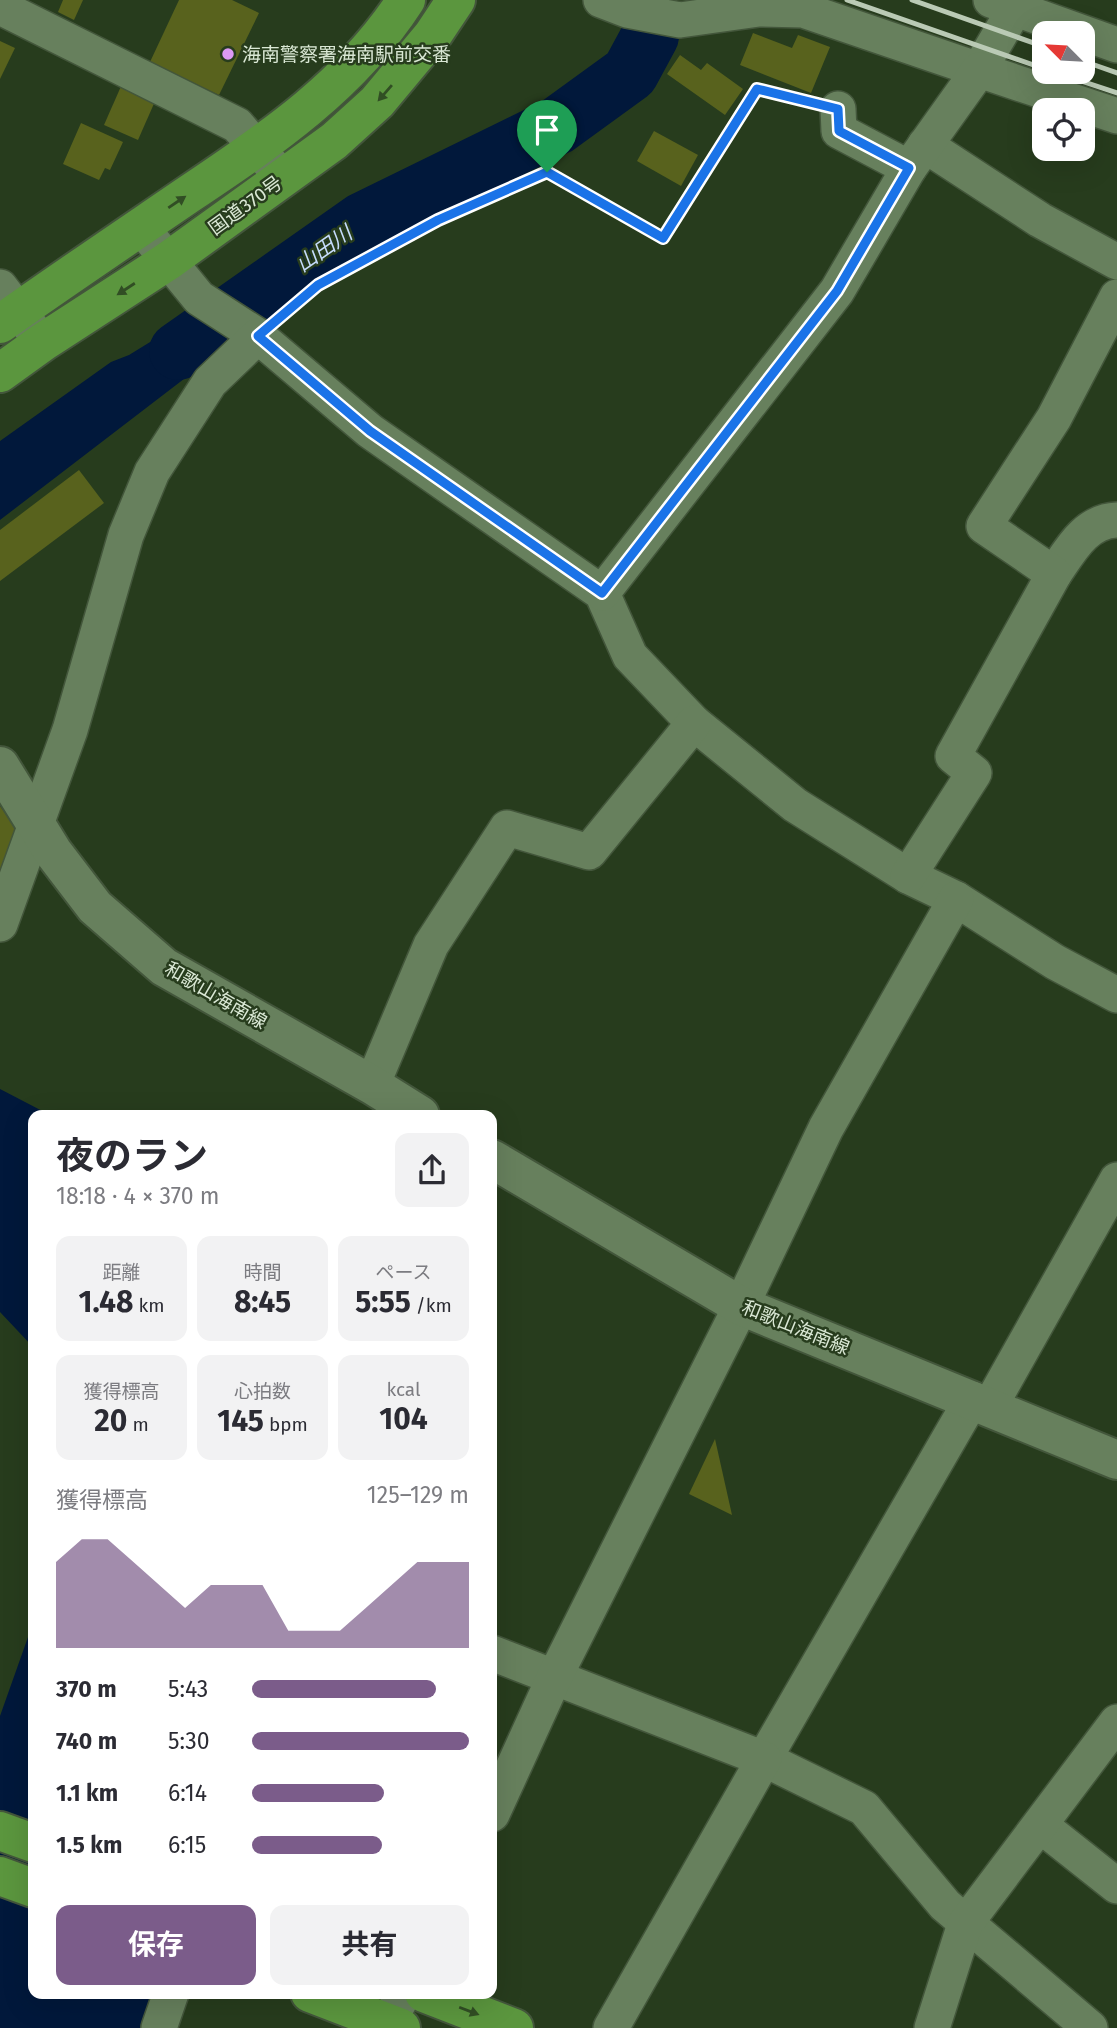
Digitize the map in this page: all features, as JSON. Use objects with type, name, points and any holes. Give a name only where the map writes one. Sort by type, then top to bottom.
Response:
[{"type":"highway","name":"国道370号","points":[[6,308],[141,227],[299,117],[343,77],[406,0]]},
{"type":"highway","name":"国道370号","points":[[0,373],[169,261],[334,141],[377,102],[432,36],[456,0]]},
{"type":"highway","points":[[0,1830],[28,1841]]},
{"type":"highway","points":[[0,1876],[28,1886]]},
{"type":"highway","points":[[330,1999],[394,2018]]},
{"type":"highway","points":[[439,1999],[514,2028]]},
{"type":"main road","name":"和歌山海南線","points":[[0,766],[53,852],[95,907],[164,967],[412,1110]]},
{"type":"main road","name":"和歌山海南線","points":[[497,1162],[741,1306],[981,1402],[1117,1460]]},
{"type":"street","points":[[601,0],[627,10],[680,20],[759,9],[803,10],[1117,116]]},
{"type":"street","points":[[602,593],[837,291],[917,157],[979,70],[1008,3],[1117,45]]},
{"type":"street","points":[[0,7],[237,125],[284,178]]},
{"type":"street","points":[[838,109],[839,131],[917,157],[1117,262]]},
{"type":"street","points":[[141,227],[199,298],[253,333],[370,431],[602,593],[631,656],[694,723],[795,806],[908,876],[956,899],[1055,962],[1117,995]]},
{"type":"street","points":[[1055,574],[984,526],[1054,418],[1117,297]]},
{"type":"street","points":[[6,308],[43,342]]},
{"type":"street","points":[[0,924],[70,730],[126,535],[152,472],[210,382],[253,333]]},
{"type":"street","points":[[908,876],[974,773],[953,755],[1055,574],[1078,538],[1106,520],[1117,520]]},
{"type":"street","points":[[372,1085],[431,945],[508,828],[589,852],[694,723]]},
{"type":"street","points":[[497,1803],[555,1676],[741,1306],[826,1128],[956,899]]},
{"type":"street","points":[[611,2028],[764,1759],[1117,1180]]},
{"type":"street","points":[[497,1655],[764,1759],[864,1808],[945,1905],[1090,2028]]},
{"type":"street","points":[[932,2028],[965,1924],[1117,1722]]},
{"type":"street","points":[[1040,1825],[1117,1886]]},
{"type":"street","points":[[159,2028],[168,1999]]},
{"type":"path","points":[[253,333],[318,285],[438,220],[547,172],[663,238],[757,89],[838,109]]},
{"type":"water","points":[[199,312],[240,336],[0,520],[0,441],[111,362],[129,355]]},
{"type":"water","points":[[0,1089],[40,1110],[28,1110],[28,1342],[0,1312]]},
{"type":"water","points":[[28,1637],[28,1999],[151,1999],[142,2028],[0,2028],[0,1716]]},
{"type":"building","points":[[63,0],[83,0],[74,20],[58,12]]},
{"type":"building","points":[[179,0],[232,0],[259,13],[219,95],[150,62]]},
{"type":"building","points":[[753,33],[792,48],[798,35],[830,47],[811,93],[740,65]]},
{"type":"building","points":[[0,41],[15,48],[0,79]]},
{"type":"building","points":[[680,55],[701,70],[707,63],[743,89],[725,115],[667,74]]},
{"type":"building","points":[[122,84],[156,99],[138,140],[104,125]]},
{"type":"building","points":[[81,123],[123,142],[110,170],[105,168],[99,180],[63,164]]},
{"type":"building","points":[[654,131],[698,155],[681,186],[637,161]]},
{"type":"building","points":[[79,470],[104,503],[0,581],[0,530]]},
{"type":"building","points":[[0,806],[24,840],[0,898]]},
{"type":"building","points":[[715,1439],[732,1515],[689,1494]]},
{"type":"waterway","name":"山田川","points":[[178,351],[363,221],[557,126],[630,73],[650,36]]},
{"type":"railway","points":[[847,0],[1032,64]]},
{"type":"railway","points":[[912,0],[1032,42]]},
{"type":"railway","points":[[1096,66],[1117,73]]},
{"type":"railway","points":[[1090,84],[1117,93]]},
{"type":"place","name":"海南警察署海南駅前交番","points":[[228,54]]},
{"type":"route","points":[[757,89],[838,109],[839,131],[909,168],[837,291],[602,593],[370,431],[258,336],[318,285],[438,220],[547,172],[663,238],[757,89]]}]
